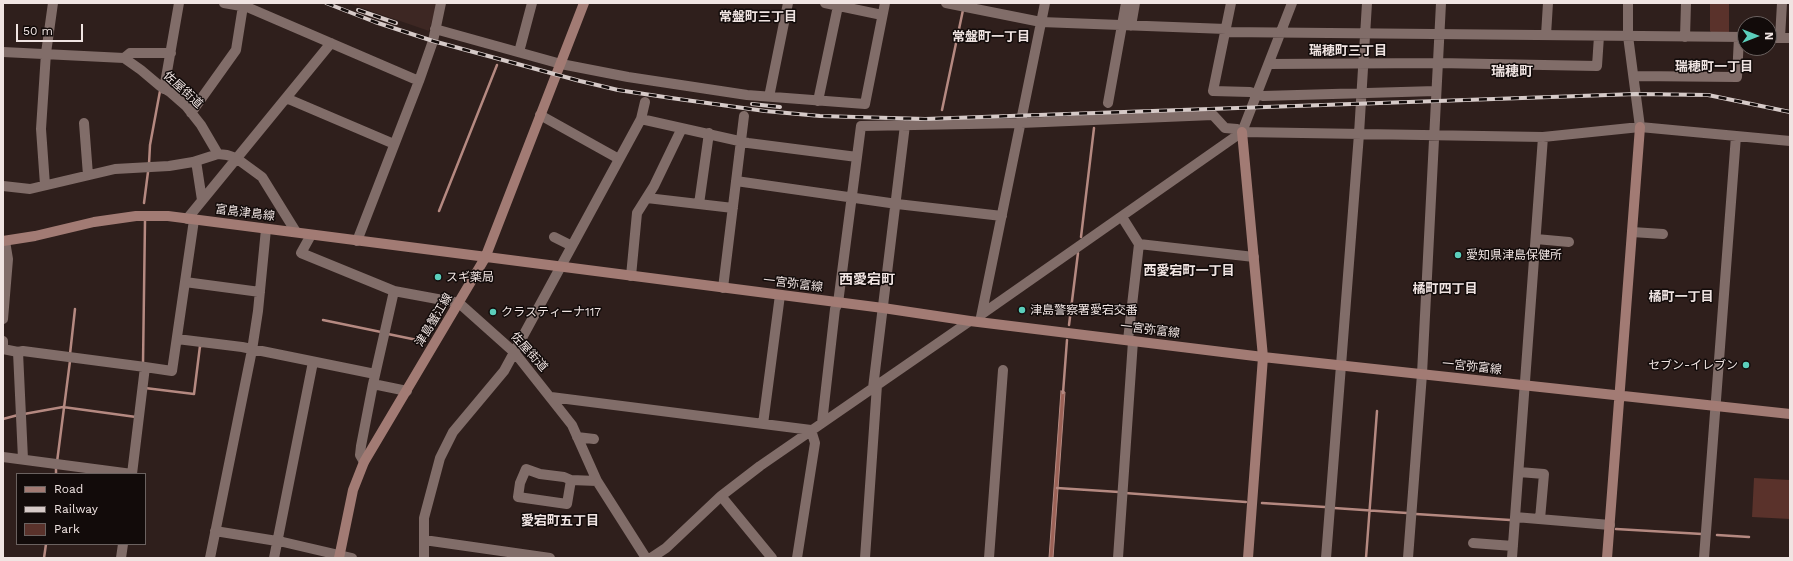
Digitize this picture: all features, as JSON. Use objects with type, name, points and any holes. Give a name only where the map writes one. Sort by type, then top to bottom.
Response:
[{"type":"main road","name":"津島蟹江線","points":[[340,557],[353,490],[364,462],[459,303],[484,258],[584,3]]},
{"type":"main road","points":[[1607,558],[1640,127]]},
{"type":"main road","points":[[1242,132],[1263,357],[1248,558]]},
{"type":"main road","name":"富島津島線","points":[[4,241],[35,236],[94,222],[125,218],[168,216],[484,258]]},
{"type":"main road","name":"一宮弥富線","points":[[484,258],[977,319],[1130,341],[1263,357],[1790,414]]},
{"type":"street","points":[[45,185],[41,129],[46,53],[53,3]]},
{"type":"street","points":[[164,89],[179,3]]},
{"type":"street","points":[[224,3],[243,6],[419,81]]},
{"type":"street","points":[[357,241],[419,81],[433,41],[441,3]]},
{"type":"street","points":[[519,52],[532,3]]},
{"type":"street","points":[[769,97],[788,3]]},
{"type":"street","points":[[825,3],[882,15]]},
{"type":"street","points":[[435,29],[561,64],[628,78],[710,91],[864,104],[885,3]]},
{"type":"street","points":[[946,3],[964,5],[1042,22],[1226,30],[1281,32],[1737,37]]},
{"type":"street","points":[[977,319],[1002,216],[1045,3]]},
{"type":"street","points":[[1126,3],[1126,25]]},
{"type":"street","points":[[1108,103],[1126,25],[1135,3]]},
{"type":"street","points":[[1231,3],[1213,91],[1250,92],[1257,95],[1436,90]]},
{"type":"street","points":[[651,558],[666,548],[721,496],[760,466],[811,430],[977,319],[1242,132],[1292,3]]},
{"type":"street","points":[[1326,558],[1359,134],[1366,3]]},
{"type":"street","points":[[1408,558],[1422,374],[1441,3]]},
{"type":"street","points":[[1546,35],[1548,3]]},
{"type":"street","points":[[1628,3],[1628,36],[1640,127]]},
{"type":"street","points":[[1685,37],[1686,3]]},
{"type":"street","points":[[1782,3],[1785,38]]},
{"type":"street","points":[[191,113],[236,50],[243,6]]},
{"type":"street","points":[[818,101],[838,6]]},
{"type":"street","points":[[1269,64],[1438,63],[1597,66],[1599,36]]},
{"type":"street","points":[[3,341],[3,349],[18,352],[23,351],[172,370],[185,282],[190,219],[202,200],[331,43]]},
{"type":"street","points":[[3,52],[124,58],[130,52],[171,54]]},
{"type":"street","points":[[1634,76],[1737,77],[1740,56]]},
{"type":"street","name":"佐屋街道","points":[[124,58],[170,92],[191,113],[201,125],[218,154]]},
{"type":"street","points":[[286,98],[394,144]]},
{"type":"street","points":[[424,558],[424,518],[440,458],[453,432],[504,371],[515,353],[641,119],[645,102]]},
{"type":"street","points":[[540,115],[619,159]]},
{"type":"street","points":[[723,288],[744,116]]},
{"type":"street","points":[[822,423],[835,309],[838,303],[861,126],[1021,123],[1213,116],[1225,128],[1237,129],[1242,132],[1543,137],[1640,127],[1790,141]]},
{"type":"street","points":[[641,119],[741,140],[748,143],[857,157]]},
{"type":"street","points":[[84,123],[88,175]]},
{"type":"street","points":[[865,558],[875,387],[905,125]]},
{"type":"street","points":[[631,276],[637,213],[654,186],[682,128]]},
{"type":"street","points":[[699,204],[709,133]]},
{"type":"street","points":[[1704,558],[1736,136]]},
{"type":"street","points":[[1512,558],[1543,137]]},
{"type":"street","points":[[3,186],[30,189],[116,169],[169,166],[196,161],[218,154],[228,155],[236,158],[262,177],[296,232]]},
{"type":"street","points":[[196,161],[202,200]]},
{"type":"street","points":[[736,181],[897,204],[1002,216]]},
{"type":"street","points":[[646,198],[733,208]]},
{"type":"street","points":[[1118,558],[1130,341],[1139,244],[1122,217]]},
{"type":"street","points":[[210,558],[252,350],[260,292],[266,229]]},
{"type":"street","points":[[1632,232],[1663,234]]},
{"type":"street","points":[[311,235],[300,253],[394,291],[459,303]]},
{"type":"street","points":[[554,237],[572,246]]},
{"type":"street","points":[[1536,239],[1569,242]]},
{"type":"street","points":[[3,319],[8,259],[4,241]]},
{"type":"street","points":[[1139,244],[1254,257]]},
{"type":"street","points":[[185,282],[260,292]]},
{"type":"street","points":[[364,462],[360,455],[360,451],[374,379],[394,291]]},
{"type":"street","points":[[763,424],[780,295]]},
{"type":"street","name":"佐屋街道","points":[[459,303],[515,353],[572,425],[596,481],[646,558]]},
{"type":"street","points":[[177,339],[252,350],[313,362],[374,379],[406,391]]},
{"type":"street","points":[[18,352],[23,459]]},
{"type":"street","points":[[274,558],[313,362]]},
{"type":"street","points":[[132,473],[145,367]]},
{"type":"street","points":[[989,558],[1003,370]]},
{"type":"street","points":[[551,397],[811,430]]},
{"type":"street","points":[[797,558],[815,443],[811,430]]},
{"type":"street","points":[[577,437],[594,439]]},
{"type":"street","points":[[3,457],[125,473]]},
{"type":"street","points":[[571,480],[567,504],[518,497],[520,483],[526,469],[540,474],[564,476],[571,480],[596,481]]},
{"type":"street","points":[[1519,472],[1544,474],[1540,519]]},
{"type":"street","points":[[721,496],[772,558]]},
{"type":"street","points":[[1515,518],[1610,525]]},
{"type":"street","points":[[215,531],[277,542],[340,557],[352,558]]},
{"type":"street","points":[[424,540],[550,558]]},
{"type":"street","points":[[1472,543],[1513,546]]},
{"type":"street","points":[[121,558],[123,545]]},
{"type":"shaded area","points":[[348,3],[437,3],[429,31]]},
{"type":"shaded area","points":[[1061,391],[1065,392],[1053,558],[1049,558]]},
{"type":"green space","points":[[1710,3],[1729,3],[1729,33],[1712,33],[1710,31]]},
{"type":"green space","points":[[1754,478],[1790,480],[1790,519],[1752,517]]},
{"type":"waterway","points":[[942,110],[963,10]]},
{"type":"waterway","points":[[439,211],[497,65]]},
{"type":"waterway","points":[[149,164],[150,145],[160,91]]},
{"type":"waterway","points":[[1081,237],[1094,128]]},
{"type":"waterway","points":[[144,203],[148,172]]},
{"type":"waterway","points":[[143,363],[145,221]]},
{"type":"waterway","points":[[1069,325],[1078,253]]},
{"type":"waterway","points":[[70,354],[75,309]]},
{"type":"waterway","points":[[323,320],[381,332]]},
{"type":"waterway","points":[[388,334],[422,341]]},
{"type":"waterway","points":[[1063,393],[1067,340]]},
{"type":"waterway","points":[[145,388],[194,394],[200,346],[202,346]]},
{"type":"waterway","points":[[57,462],[70,361]]},
{"type":"waterway","points":[[24,414],[63,407],[136,417],[136,415]]},
{"type":"waterway","points":[[1366,558],[1377,411]]},
{"type":"waterway","points":[[3,419],[18,415]]},
{"type":"waterway","points":[[56,467],[56,473]]},
{"type":"waterway","points":[[1057,488],[1119,492]]},
{"type":"waterway","points":[[1125,493],[1246,502]]},
{"type":"waterway","points":[[1262,503],[1325,507]]},
{"type":"waterway","points":[[1334,508],[1407,513]]},
{"type":"waterway","points":[[1416,514],[1510,520]]},
{"type":"waterway","points":[[1616,529],[1702,534]]},
{"type":"waterway","points":[[1717,535],[1749,537]]},
{"type":"waterway","points":[[44,558],[46,545]]},
{"type":"railway","points":[[326,3],[375,22],[433,41],[618,90],[765,111],[820,116],[925,119],[1636,94],[1708,95],[1790,112]]},
{"type":"railway","points":[[358,10],[396,23]]},
{"type":"railway","points":[[752,104],[780,107]]},
{"type":"place","name":"愛知県津島保健所","points":[[1458,255]]},
{"type":"place","name":"スギ薬局","points":[[438,277]]},
{"type":"place","name":"津島警察署愛宕交番","points":[[1022,310]]},
{"type":"place","name":"クラスティーナ117","points":[[493,312]]},
{"type":"place","name":"セブン-イレブン","points":[[1746,365]]},
{"type":"district","name":"常盤町三丁目","points":[[758,17]]},
{"type":"district","name":"常盤町一丁目","points":[[991,37]]},
{"type":"district","name":"瑞穂町三丁目","points":[[1348,51]]},
{"type":"district","name":"瑞穂町一丁目","points":[[1714,67]]},
{"type":"district","name":"瑞穂町","points":[[1512,72]]},
{"type":"district","name":"西愛宕町一丁目","points":[[1189,271]]},
{"type":"district","name":"西愛宕町","points":[[867,280]]},
{"type":"district","name":"橘町四丁目","points":[[1445,289]]},
{"type":"district","name":"橘町一丁目","points":[[1681,297]]},
{"type":"district","name":"愛宕町五丁目","points":[[560,521]]}]
